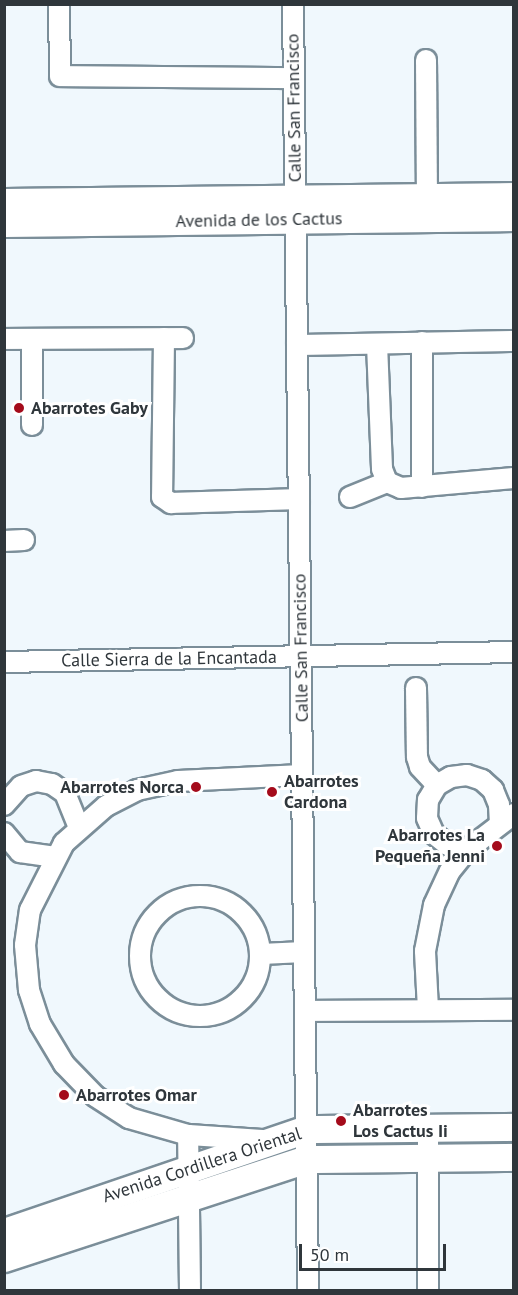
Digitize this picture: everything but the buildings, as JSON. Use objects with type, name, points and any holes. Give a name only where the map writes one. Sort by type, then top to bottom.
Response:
[{"type":"street","points":[[58,4],[60,76],[294,78]]},
{"type":"street","name":"Calle San Francisco","points":[[293,4],[308,1290]]},
{"type":"street","points":[[426,60],[427,206]]},
{"type":"street","name":"Avenida de los Cactus","points":[[4,223],[296,209],[427,206],[513,196]]},
{"type":"street","name":"Avenida de los Cactus","points":[[4,202],[296,209]]},
{"type":"street","name":"Avenida de los Cactus","points":[[427,206],[513,217]]},
{"type":"street","points":[[4,339],[174,338],[162,497],[171,503],[299,499]]},
{"type":"street","points":[[32,339],[32,425]]},
{"type":"street","points":[[297,345],[513,341]]},
{"type":"street","points":[[422,342],[422,487]]},
{"type":"street","points":[[377,344],[382,469],[387,482]]},
{"type":"street","points":[[350,497],[387,482],[401,488],[513,478]]},
{"type":"street","points":[[4,541],[24,540]]},
{"type":"street","name":"Calle Sierra de la Encantada","points":[[4,662],[513,652]]},
{"type":"street","points":[[416,688],[417,757],[420,767],[437,785]]},
{"type":"street","points":[[266,1141],[188,1135],[129,1118],[95,1096],[64,1064],[40,1024],[29,990],[25,945],[30,910],[54,857],[79,827],[106,806],[137,790],[177,780],[302,775]]},
{"type":"street","points":[[428,1009],[425,951],[434,905],[450,871],[467,850],[507,818],[493,790],[482,780],[467,775],[451,777],[437,785],[428,800],[427,818],[434,834],[448,845],[467,850]]},
{"type":"street","points":[[6,798],[21,786],[36,782],[52,784],[70,800],[79,827]]},
{"type":"street","points":[[4,833],[20,852],[54,857]]},
{"type":"street","points":[[198,896],[221,900],[241,912],[255,931],[261,954],[257,977],[245,997],[226,1011],[203,1017],[180,1013],[160,1001],[145,982],[140,959],[143,936],[156,916],[174,902],[198,896]]},
{"type":"street","points":[[261,954],[304,952]]},
{"type":"street","points":[[305,1011],[513,1010]]},
{"type":"street","points":[[428,1127],[428,1290]]},
{"type":"street","name":"Avenida Cordillera Oriental","points":[[4,1232],[306,1129],[513,1127]]},
{"type":"street","points":[[188,1135],[190,1290]]},
{"type":"street","name":"Avenida Cordillera Oriental","points":[[4,1258],[189,1200],[307,1159],[513,1156]]},
{"type":"place","name":"Abarrotes Gaby","points":[[19,408]]},
{"type":"place","name":"Abarrotes Norca","points":[[196,787]]},
{"type":"place","name":"Abarrotes Cardona","points":[[272,792]]},
{"type":"place","name":"Abarrotes La Pequeña Jenni","points":[[497,846]]},
{"type":"place","name":"Abarrotes Omar","points":[[64,1095]]},
{"type":"place","name":"Abarrotes Los Cactus Ii","points":[[341,1121]]}]
